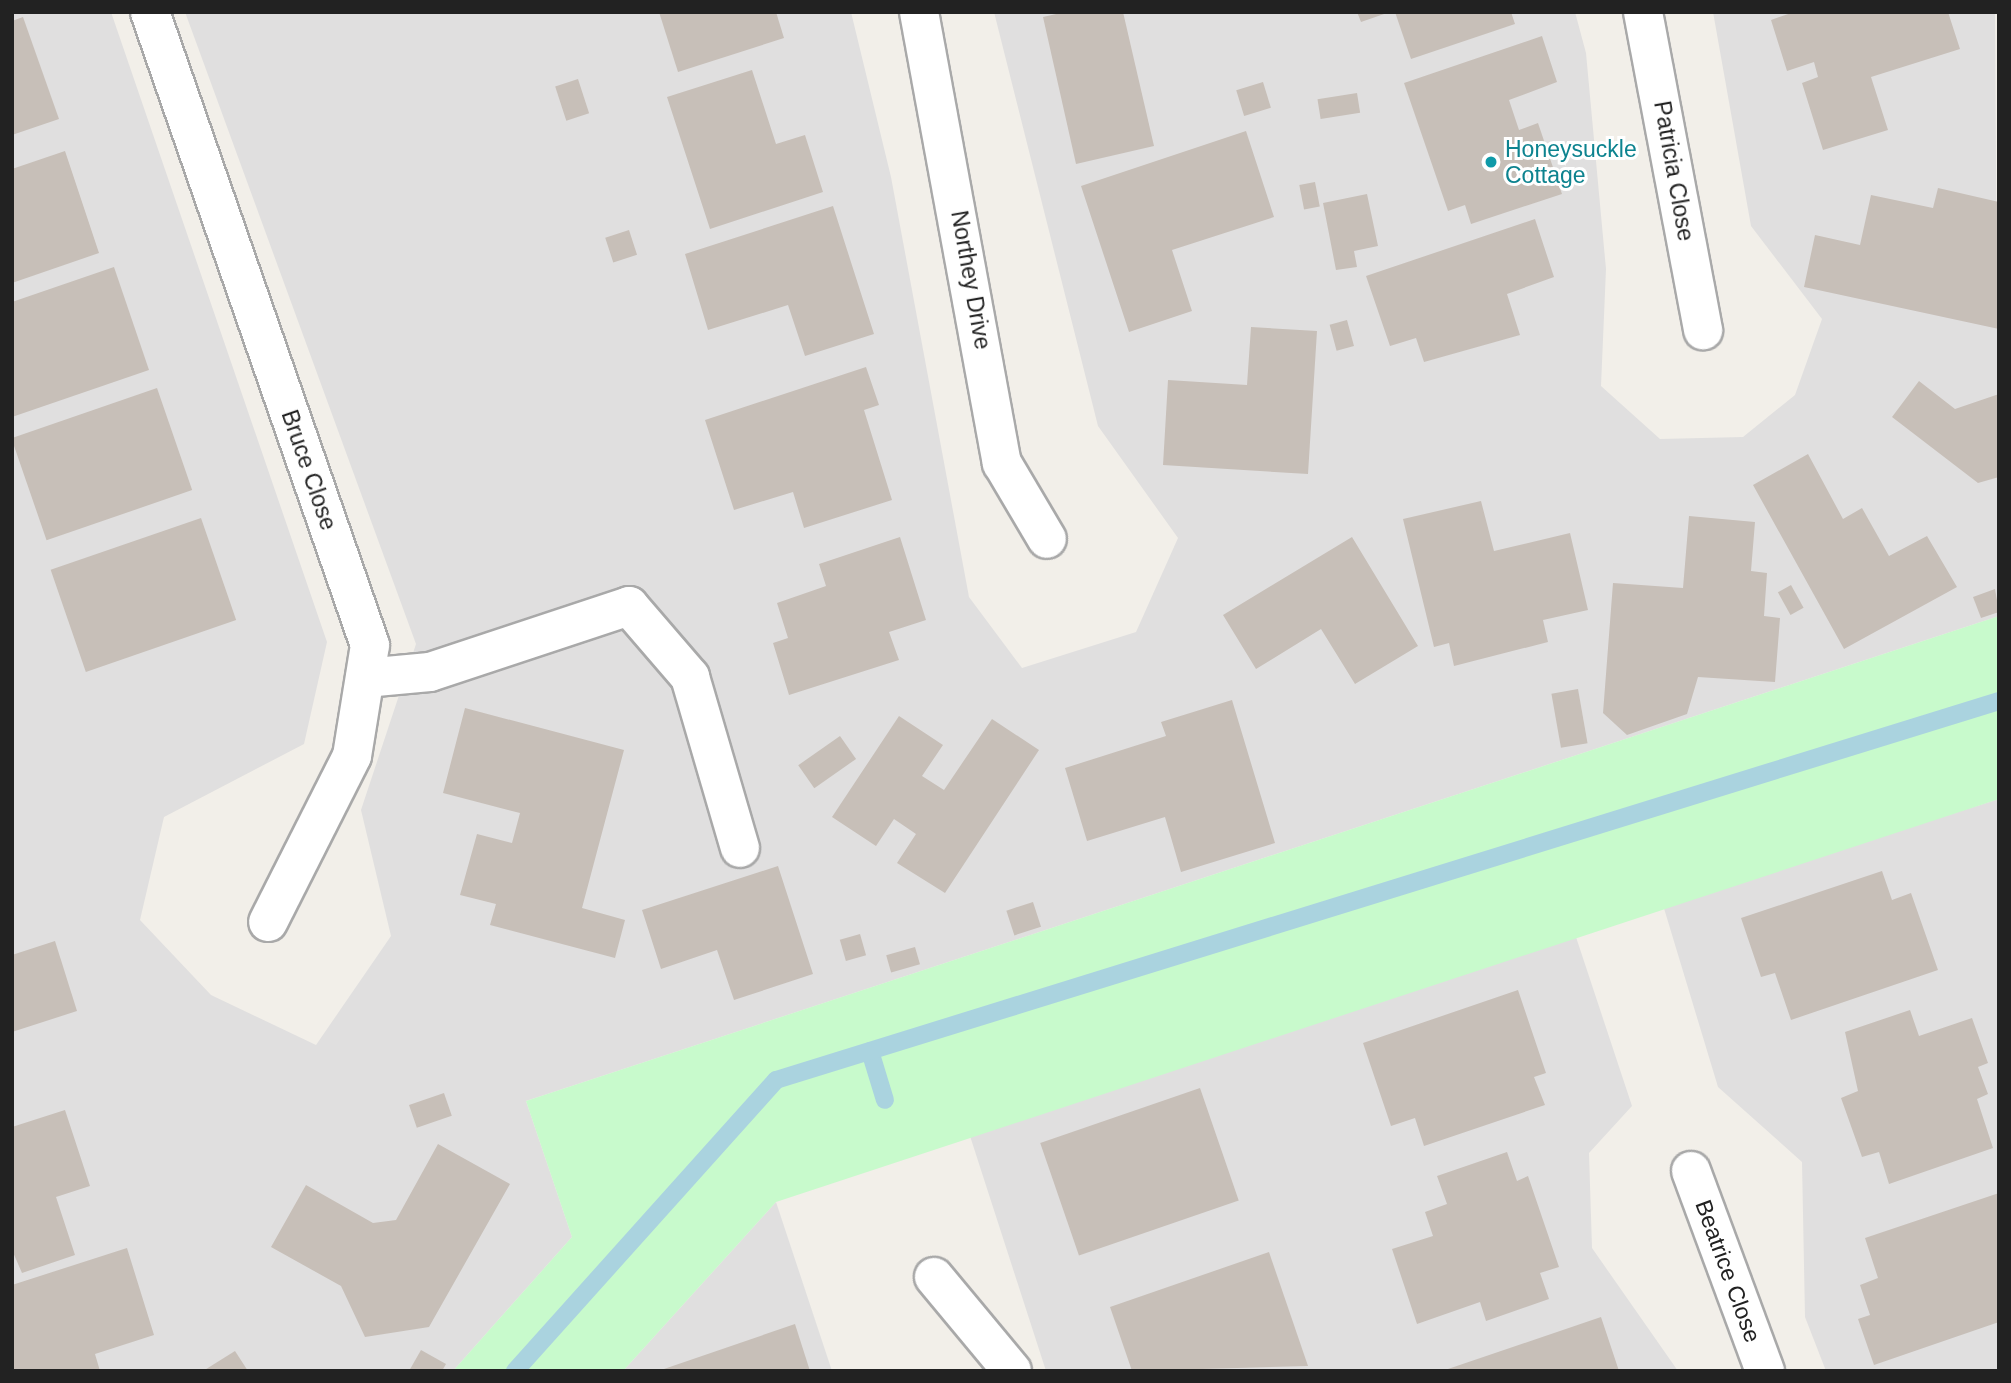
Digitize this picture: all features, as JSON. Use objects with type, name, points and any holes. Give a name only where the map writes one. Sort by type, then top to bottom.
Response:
[{"type":"street","name":"Bruce Close","points":[[150,12],[370,645],[352,756],[268,922]]},
{"type":"street","name":"Northey Drive","points":[[919,12],[1002,463],[1047,538]]},
{"type":"street","name":"Patricia Close","points":[[1643,12],[1703,330]]},
{"type":"street","points":[[365,678],[430,672],[629,606],[690,677],[740,848]]},
{"type":"street","name":"Beatrice Close","points":[[1691,1171],[1765,1371]]},
{"type":"street","points":[[934,1276],[1013,1371]]},
{"type":"shaded area","points":[[12,12],[111,12],[327,642],[304,744],[164,817],[140,920],[211,995],[316,1045],[391,936],[361,810],[416,644],[185,12],[851,12],[891,177],[969,597],[1022,668],[1136,632],[1178,538],[1098,426],[994,12],[1575,12],[1586,53],[1606,269],[1601,386],[1660,439],[1743,437],[1795,395],[1822,319],[1751,226],[1713,12],[1995,12],[1999,616],[526,1101],[572,1237],[453,1371],[12,1371]]},
{"type":"shaded area","points":[[1999,799],[1999,1371],[1826,1371],[1805,1317],[1802,1162],[1718,1087],[1663,905]]},
{"type":"shaded area","points":[[1575,934],[1632,1106],[1589,1153],[1592,1248],[1678,1371],[1046,1371],[970,1136]]},
{"type":"shaded area","points":[[776,1202],[832,1371],[623,1371]]},
{"type":"green space","points":[[1999,616],[1999,799],[776,1202],[623,1371],[453,1371],[572,1237],[526,1101]]},
{"type":"building","points":[[659,12],[776,12],[784,38],[678,72]]},
{"type":"building","points":[[1065,12],[1123,12],[1154,146],[1076,164],[1043,17]]},
{"type":"building","points":[[1357,12],[1387,12],[1387,13],[1361,22]]},
{"type":"building","points":[[1395,12],[1511,12],[1515,24],[1411,59]]},
{"type":"building","points":[[1794,12],[1948,12],[1960,49],[1871,77],[1888,130],[1823,150],[1802,83],[1818,77],[1814,62],[1787,71],[1771,20]]},
{"type":"building","points":[[23,17],[59,119],[12,135],[12,21]]},
{"type":"building","name":"Honeysuckle Cottage","points":[[1542,36],[1557,82],[1509,100],[1519,130],[1538,123],[1562,194],[1471,224],[1465,205],[1448,211],[1404,83]]},
{"type":"building","points":[[752,70],[776,144],[805,135],[823,192],[710,229],[667,97]]},
{"type":"building","points":[[578,79],[589,113],[566,121],[555,86]]},
{"type":"building","points":[[1263,82],[1271,108],[1244,116],[1236,90]]},
{"type":"building","points":[[1357,93],[1360,113],[1321,119],[1317,99]]},
{"type":"building","points":[[1246,131],[1274,217],[1172,250],[1192,311],[1129,332],[1081,186]]},
{"type":"building","points":[[65,151],[99,253],[12,283],[12,169]]},
{"type":"building","points":[[1315,182],[1320,207],[1304,210],[1299,185]]},
{"type":"building","points":[[1938,188],[1999,202],[1999,329],[1804,287],[1815,235],[1860,245],[1871,195],[1933,208]]},
{"type":"building","points":[[1367,194],[1378,246],[1354,251],[1357,267],[1336,270],[1323,203]]},
{"type":"building","points":[[833,206],[874,334],[805,356],[788,305],[708,330],[685,254]]},
{"type":"building","points":[[1535,219],[1554,277],[1507,294],[1520,335],[1424,362],[1416,338],[1390,346],[1366,276]]},
{"type":"building","points":[[629,230],[637,255],[613,262],[605,238]]},
{"type":"building","points":[[114,267],[149,370],[12,417],[12,302]]},
{"type":"building","points":[[1347,320],[1354,346],[1337,351],[1330,325]]},
{"type":"building","points":[[1251,327],[1317,331],[1308,474],[1163,465],[1168,380],[1247,385]]},
{"type":"building","points":[[866,367],[879,405],[864,410],[892,500],[804,528],[793,492],[734,510],[705,420]]},
{"type":"building","points":[[1919,381],[1955,409],[1999,394],[1999,477],[1978,483],[1892,417]]},
{"type":"building","points":[[157,388],[192,490],[47,540],[12,438]]},
{"type":"building","points":[[1808,454],[1843,519],[1862,508],[1889,556],[1927,536],[1957,587],[1844,649],[1753,485]]},
{"type":"building","points":[[1481,501],[1494,551],[1570,533],[1588,610],[1543,620],[1548,642],[1454,666],[1449,643],[1434,647],[1403,519]]},
{"type":"building","points":[[1689,516],[1755,522],[1751,571],[1767,573],[1764,616],[1780,618],[1775,682],[1698,677],[1687,714],[1627,735],[1603,713],[1613,583],[1683,588]]},
{"type":"building","points":[[201,518],[236,620],[86,672],[51,570]]},
{"type":"building","points":[[900,537],[926,620],[889,632],[899,660],[789,695],[773,643],[788,638],[777,603],[826,586],[819,564]]},
{"type":"building","points":[[1352,537],[1418,646],[1355,684],[1321,629],[1256,669],[1223,615]]},
{"type":"building","points":[[1791,585],[1804,608],[1790,615],[1778,592]]},
{"type":"building","points":[[1995,589],[1999,612],[1981,618],[1973,597]]},
{"type":"building","points":[[1578,689],[1588,743],[1561,748],[1551,694]]},
{"type":"building","points":[[1232,700],[1275,843],[1181,872],[1165,817],[1087,841],[1065,768],[1166,736],[1161,722]]},
{"type":"building","points":[[465,708],[624,750],[582,908],[625,920],[615,958],[490,925],[496,904],[460,895],[477,834],[512,843],[520,813],[443,793]]},
{"type":"building","points":[[899,716],[943,745],[922,776],[944,790],[992,719],[1039,750],[945,893],[897,863],[916,834],[894,819],[876,846],[832,817]]},
{"type":"building","points":[[840,736],[856,759],[814,788],[798,765]]},
{"type":"building","points":[[778,866],[813,974],[734,1000],[717,950],[661,969],[642,910]]},
{"type":"building","points":[[1882,871],[1892,900],[1911,893],[1938,970],[1791,1020],[1775,973],[1761,977],[1741,918]]},
{"type":"building","points":[[1033,902],[1041,927],[1014,935],[1006,911]]},
{"type":"building","points":[[860,934],[866,955],[846,961],[840,940]]},
{"type":"building","points":[[55,941],[77,1011],[12,1032],[12,955]]},
{"type":"building","points":[[915,947],[920,964],[891,973],[886,955]]},
{"type":"building","points":[[1518,990],[1546,1073],[1534,1077],[1545,1105],[1424,1146],[1415,1118],[1391,1126],[1363,1043]]},
{"type":"building","points":[[1910,1010],[1919,1036],[1972,1018],[1988,1063],[1978,1067],[1988,1094],[1977,1099],[1993,1148],[1889,1184],[1879,1152],[1862,1157],[1841,1098],[1858,1091],[1845,1032]]},
{"type":"building","points":[[1200,1088],[1239,1201],[1079,1256],[1040,1143]]},
{"type":"building","points":[[444,1093],[452,1116],[417,1128],[409,1105]]},
{"type":"building","points":[[65,1110],[90,1186],[56,1197],[75,1255],[22,1273],[12,1250],[12,1127]]},
{"type":"building","points":[[438,1144],[510,1184],[429,1327],[365,1337],[341,1286],[271,1247],[306,1185],[373,1223],[396,1220]]},
{"type":"building","points":[[1507,1152],[1517,1181],[1528,1176],[1559,1267],[1540,1273],[1549,1299],[1486,1321],[1480,1302],[1417,1324],[1392,1249],[1433,1236],[1425,1212],[1447,1204],[1437,1176]]},
{"type":"building","points":[[1999,1193],[1999,1322],[1874,1365],[1858,1319],[1870,1315],[1860,1285],[1878,1278],[1865,1238]]},
{"type":"building","points":[[127,1248],[154,1335],[95,1354],[100,1371],[13,1371],[12,1285]]},
{"type":"building","points":[[1269,1252],[1308,1366],[1132,1371],[1110,1307]]},
{"type":"building","points":[[1601,1317],[1619,1371],[1445,1371],[1445,1370]]},
{"type":"building","points":[[795,1324],[810,1371],[661,1371],[661,1370]]},
{"type":"building","points":[[421,1350],[446,1364],[442,1371],[409,1371]]},
{"type":"building","points":[[235,1351],[248,1371],[203,1371]]},
{"type":"waterway","points":[[515,1371],[776,1080],[1999,701]]},
{"type":"waterway","points":[[870,1051],[885,1100]]},
{"type":"place","name":"Honeysuckle Cottage","points":[[1491,162]]}]
